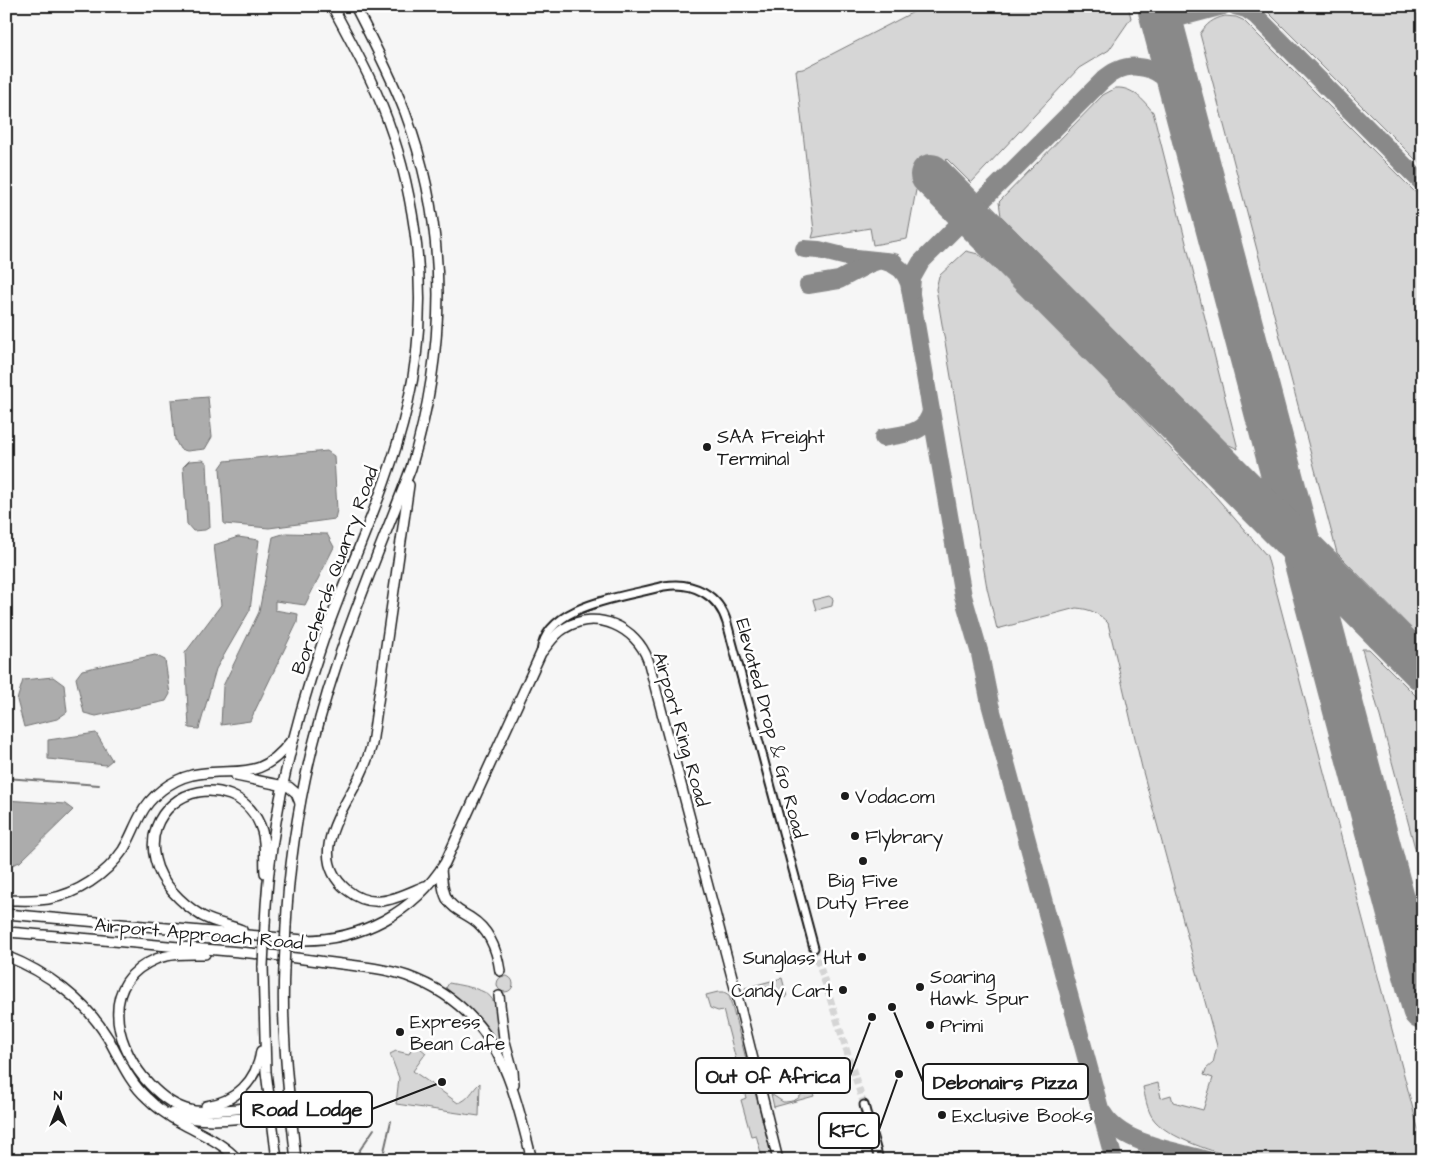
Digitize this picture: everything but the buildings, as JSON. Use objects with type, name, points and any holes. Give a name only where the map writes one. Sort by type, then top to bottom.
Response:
[{"type":"main road","name":"Borcherds Quarry Road","points":[[277,1160],[270,1110],[264,1019],[263,966],[265,908],[283,785],[302,707],[320,648],[380,494],[400,434],[412,383],[418,322],[419,286],[416,242],[401,164],[378,96],[332,6]]},
{"type":"main road","name":"Borcherds Quarry Road","points":[[296,1160],[290,1108],[284,1014],[284,968],[290,873],[300,808],[313,745],[335,667],[411,468],[426,417],[436,356],[438,293],[433,222],[421,164],[406,114],[389,73],[355,6]]},
{"type":"main road","points":[[411,468],[372,747],[364,769],[333,827],[328,848],[330,863],[337,879],[348,891],[360,898],[376,901],[394,900],[428,885]]},
{"type":"main road","name":"Airport Ring Road","points":[[295,940],[334,938],[371,927],[405,907],[428,885],[442,869],[451,852],[541,653],[550,640],[564,629],[580,622],[592,620],[609,622],[625,630],[635,638],[645,652],[740,1007],[778,1160]]},
{"type":"main road","points":[[223,773],[262,768],[280,755],[294,737]]},
{"type":"main road","points":[[6,900],[49,899],[87,884],[102,873],[117,857],[144,810],[161,790],[190,776],[208,772],[223,773],[283,785],[296,793],[300,808]]},
{"type":"main road","points":[[256,935],[204,917],[188,906],[167,885],[156,862],[154,842],[157,826],[171,806],[188,794],[212,791],[236,798],[251,810],[261,827],[264,840],[265,908]]},
{"type":"main road","points":[[442,869],[446,897],[455,909],[474,920],[488,935],[496,949],[500,971]]},
{"type":"main road","name":"Airport Approach Road","points":[[6,914],[295,940]]},
{"type":"main road","name":"Airport Approach Road","points":[[6,932],[253,953],[388,971],[409,977],[431,986],[451,999],[470,1016],[496,1050],[514,1094]]},
{"type":"main road","points":[[253,953],[168,955],[145,965],[130,978],[119,1001],[117,1016],[119,1031],[130,1057],[149,1084],[169,1102],[184,1109],[206,1112],[270,1110]]},
{"type":"main road","points":[[6,956],[47,976],[85,1008],[107,1037],[121,1064],[142,1094],[174,1119],[205,1135],[238,1160]]},
{"type":"main road","points":[[499,996],[504,1038],[513,1071],[514,1094],[532,1160]]},
{"type":"main road","points":[[149,1084],[166,1097],[188,1105],[208,1106],[230,1099],[244,1088],[257,1068],[261,1055],[264,1019]]},
{"type":"main road","points":[[154,1104],[176,1115],[198,1120],[290,1108]]},
{"type":"street","name":"Elevated Drop & Go Road","points":[[541,653],[543,641],[552,628],[576,610],[664,586],[686,585],[705,593],[715,601],[723,612],[727,623],[814,948]]},
{"type":"street","points":[[864,1105],[879,1160]]},
{"type":"shaded area","points":[[925,6],[1128,6],[1131,18],[1109,50],[1079,68],[971,183],[947,159],[916,190],[907,239],[873,245],[870,228],[812,238],[814,231],[796,70],[803,69]]},
{"type":"shaded area","points":[[1262,6],[1423,6],[1423,167]]},
{"type":"shaded area","points":[[1225,16],[1243,20],[1423,200],[1423,640],[1337,553],[1200,34],[1211,22]]},
{"type":"shaded area","points":[[1116,88],[1133,92],[1153,112],[1238,449],[1227,444],[1001,216],[999,202],[1103,95]]},
{"type":"shaded area","points":[[966,251],[978,254],[1014,282],[1216,497],[1267,556],[1423,1147],[1423,1160],[1244,1160],[1221,1154],[1180,1138],[1159,1125],[1150,1114],[1143,1087],[1158,1083],[1161,1098],[1171,1095],[1173,1102],[1203,1110],[1213,1078],[1204,1075],[1206,1069],[1213,1063],[1217,1046],[1143,772],[1108,623],[1094,612],[1076,608],[997,629],[987,588],[936,289],[939,276]]},
{"type":"shaded area","points":[[208,397],[212,437],[205,449],[187,451],[180,449],[175,440],[171,400]]},
{"type":"shaded area","points":[[327,451],[334,456],[337,510],[335,519],[269,528],[224,524],[220,468],[225,461]]},
{"type":"shaded area","points":[[203,460],[207,463],[210,527],[205,530],[193,531],[187,524],[183,467],[189,461]]},
{"type":"shaded area","points":[[286,533],[327,534],[334,547],[305,605],[275,601],[275,610],[298,614],[297,623],[250,721],[221,725],[223,686],[259,612],[273,537]]},
{"type":"shaded area","points":[[238,537],[259,540],[250,610],[216,669],[199,729],[189,728],[185,653],[221,605],[214,545]]},
{"type":"shaded area","points":[[829,596],[833,599],[832,606],[816,610],[813,600]]},
{"type":"shaded area","points":[[1362,649],[1369,649],[1423,703],[1423,878]]},
{"type":"shaded area","points":[[155,655],[165,660],[170,694],[166,701],[96,716],[84,713],[76,678],[82,670]]},
{"type":"shaded area","points":[[53,677],[64,685],[67,712],[57,719],[24,727],[17,700],[23,680]]},
{"type":"shaded area","points":[[96,733],[112,760],[106,765],[48,759],[48,740]]},
{"type":"shaded area","points":[[6,800],[65,804],[73,810],[20,862],[6,867]]},
{"type":"shaded area","points":[[502,976],[508,976],[513,981],[511,990],[502,992],[497,987],[497,981]]},
{"type":"shaded area","points":[[782,978],[787,997],[781,998],[774,990],[766,988],[758,990],[749,996],[745,988]]},
{"type":"shaded area","points":[[449,983],[485,992],[490,997],[497,1012],[501,1040],[497,1043],[464,1003],[446,988]]},
{"type":"shaded area","points":[[724,992],[729,995],[773,1160],[763,1160],[756,1135],[751,1136],[741,1100],[746,1098],[723,1010],[718,1011],[710,1008],[706,995]]},
{"type":"shaded area","points":[[414,1043],[426,1053],[413,1071],[458,1103],[468,1097],[480,1083],[479,1116],[396,1104],[399,1078],[390,1054],[396,1051],[409,1054]]},
{"type":"shaded area","points":[[809,1080],[814,1096],[774,1107],[771,1094],[783,1102],[792,1101],[802,1094],[803,1081]]},
{"type":"waterway","points":[[6,778],[99,785]]},
{"type":"waterway","points":[[382,1160],[391,1121]]},
{"type":"waterway","points":[[353,1160],[374,1129]]},
{"type":"waterway","points":[[358,1152],[371,1160]]},
{"type":"taxiway","points":[[1162,22],[1223,6]]},
{"type":"taxiway","points":[[1235,6],[1246,9],[1256,16],[1423,184]]},
{"type":"taxiway","points":[[911,291],[912,278],[921,262],[1103,80],[1120,69],[1139,67],[1154,71],[1174,89],[1187,117],[1199,160]]},
{"type":"taxiway","points":[[804,249],[819,250],[847,257],[894,262]]},
{"type":"taxiway","points":[[808,285],[839,280],[877,261]]},
{"type":"taxiway","points":[[884,261],[899,268],[905,274],[909,283],[963,596],[980,654],[990,704],[1114,1160]]},
{"type":"taxiway","points":[[883,438],[919,429],[924,425],[931,411]]},
{"type":"taxiway","points":[[1103,1113],[1111,1124],[1135,1139],[1207,1160]]},
{"type":"taxiway","points":[[1142,1160],[1155,1153],[1171,1151]]},
{"type":"runway","points":[[1159,11],[1423,1009]]},
{"type":"runway","points":[[931,175],[1423,670]]},
{"type":"tunnel","points":[[814,948],[864,1105]]},
{"type":"place","name":"SAA Freight Terminal","points":[[707,447]]},
{"type":"place","name":"Vodacom","points":[[845,796]]},
{"type":"place","name":"Flybrary","points":[[855,836]]},
{"type":"place","name":"Big Five Duty Free","points":[[863,861]]},
{"type":"place","name":"Sunglass Hut","points":[[862,957]]},
{"type":"place","name":"Soaring Hawk Spur","points":[[920,987]]},
{"type":"place","name":"Candy Cart","points":[[843,990]]},
{"type":"place","name":"Debonairs Pizza","points":[[892,1007]]},
{"type":"place","name":"Out Of Africa","points":[[872,1017]]},
{"type":"place","name":"Primi","points":[[930,1025]]},
{"type":"place","name":"Express Bean Cafe","points":[[400,1032]]},
{"type":"place","name":"KFC","points":[[899,1074]]},
{"type":"place","name":"Road Lodge","points":[[442,1082]]},
{"type":"place","name":"Exclusive Books","points":[[942,1115]]}]
